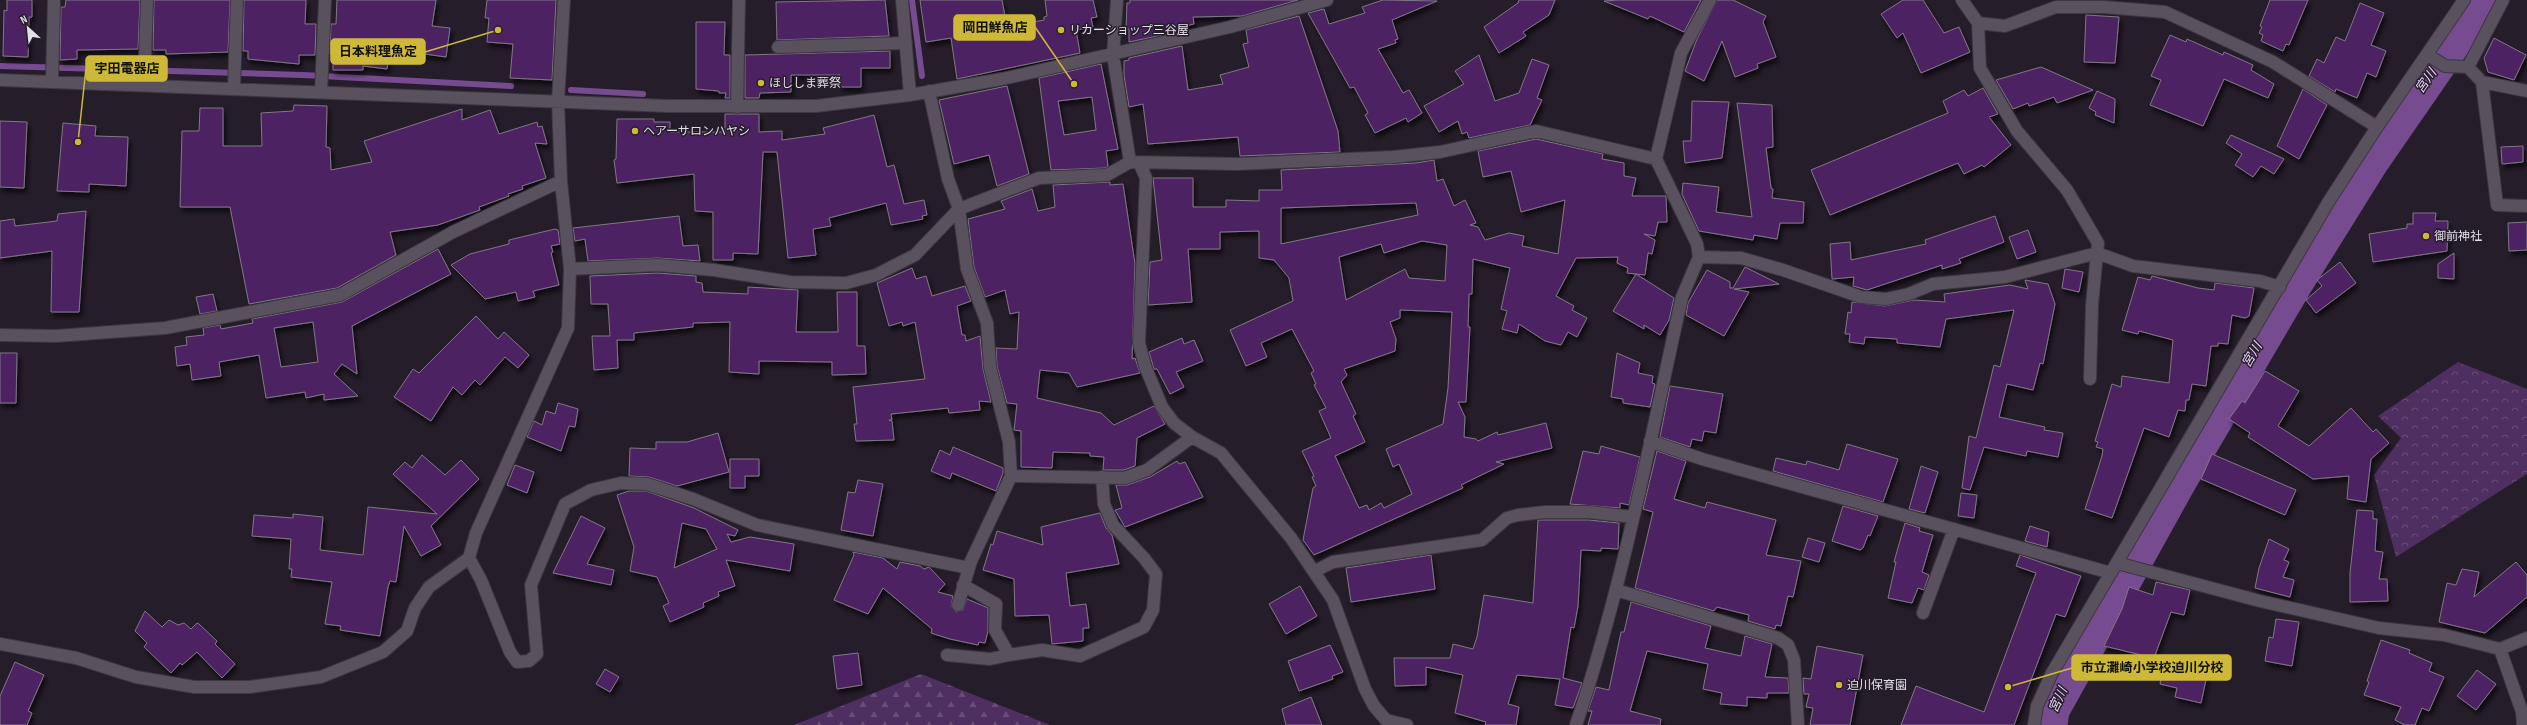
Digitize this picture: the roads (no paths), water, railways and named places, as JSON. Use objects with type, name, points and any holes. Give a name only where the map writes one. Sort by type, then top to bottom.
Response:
[{"type":"street","points":[[52,71],[54,0]]},
{"type":"street","points":[[144,80],[147,0]]},
{"type":"street","points":[[234,84],[237,0]]},
{"type":"street","points":[[321,87],[325,0]]},
{"type":"street","points":[[0,644],[76,658],[136,677],[194,687],[250,687],[321,677],[383,652],[407,631],[415,608],[429,587],[469,558],[476,533],[568,328],[570,269],[561,182],[558,101],[564,0]]},
{"type":"street","points":[[738,107],[739,0]]},
{"type":"street","points":[[902,0],[910,95]]},
{"type":"street","points":[[1117,0],[1113,55],[1135,162],[1146,178],[1139,343],[1145,366],[1162,407],[1174,423],[1192,437],[1221,453],[1315,571],[1333,600],[1365,689],[1374,706],[1386,723],[1407,725]]},
{"type":"street","points":[[0,80],[52,71],[144,80],[321,87],[558,101],[668,106],[816,106],[910,95],[1002,79],[1230,28],[1327,0]]},
{"type":"street","points":[[1576,725],[1592,678],[1616,590],[1682,297],[1699,257],[1696,244],[1656,159],[1681,53],[1710,0]]},
{"type":"street","points":[[1962,0],[1978,23],[1980,68],[2017,131],[2066,190],[2098,243],[2092,305],[2090,379]]},
{"type":"street","points":[[2034,725],[2036,706],[2052,673],[2117,567],[2329,201],[2377,127],[2430,56],[2464,0]]},
{"type":"street","points":[[2468,67],[2503,0]]},
{"type":"street","points":[[1978,23],[2005,26],[2056,7],[2164,6],[2273,62],[2377,127]]},
{"type":"street","points":[[778,48],[906,42]]},
{"type":"street","points":[[2430,56],[2445,66],[2456,68],[2468,67]]},
{"type":"street","points":[[2468,67],[2482,82],[2527,91]]},
{"type":"street","points":[[2482,82],[2497,204],[2527,206]]},
{"type":"street","points":[[929,92],[948,179],[959,209],[967,269],[987,323],[990,367],[1009,442],[1011,476],[968,568],[958,604]]},
{"type":"street","points":[[570,269],[658,265],[714,270],[790,282],[846,283],[876,275],[915,255],[959,209],[1039,178],[1107,174],[1135,162],[1238,164],[1393,157],[1440,152],[1536,131],[1656,159]]},
{"type":"street","points":[[0,334],[56,336],[165,328],[340,295],[453,232],[561,182]]},
{"type":"street","points":[[1699,257],[1741,258],[1783,270],[1861,297],[1886,299],[1909,294],[1933,284],[2005,277],[2097,253],[2132,266],[2260,281],[2280,287]]},
{"type":"street","points":[[1011,476],[1125,478],[1147,470],[1192,437]]},
{"type":"street","points":[[1650,442],[1702,459],[1954,529],[2117,567],[2137,570],[2337,619],[2379,628],[2444,635],[2500,649],[2527,638]]},
{"type":"street","points":[[947,654],[990,659],[1042,650],[1080,656],[1144,627],[1154,610],[1156,574],[1144,558],[1112,525],[1104,504],[1102,477]]},
{"type":"street","points":[[469,558],[481,580],[510,652],[517,662],[529,661],[537,654],[531,585],[565,504],[591,490],[621,483],[653,486],[693,499],[758,525],[968,568]]},
{"type":"street","points":[[1315,571],[1333,562],[1482,540],[1507,518],[1518,515],[1545,512],[1589,512],[1632,517]]},
{"type":"street","points":[[1923,613],[1954,529]]},
{"type":"street","points":[[963,585],[996,604],[995,630],[1009,655]]},
{"type":"street","points":[[1616,590],[1778,638],[1788,645],[1794,660],[1798,725]]},
{"type":"street","points":[[2500,649],[2522,712],[2523,725]]},
{"type":"waterway","points":[[912,0],[922,76]]},
{"type":"waterway","name":"宮川","points":[[2049,725],[2051,710],[2181,476],[2294,284],[2370,162],[2482,0]]},
{"type":"waterway","points":[[0,66],[303,75],[511,86]]},
{"type":"waterway","points":[[571,90],[643,94]]},
{"type":"place","name":"日本料理魚定","points":[[498,30]]},
{"type":"place","name":"リカーショップ三谷屋","points":[[1061,30]]},
{"type":"place","name":"ほししま葬祭","points":[[761,83]]},
{"type":"place","name":"岡田鮮魚店","points":[[1074,84]]},
{"type":"place","name":"ヘアーサロンハヤシ","points":[[635,131]]},
{"type":"place","name":"宇田電器店","points":[[78,142]]},
{"type":"place","name":"御前神社","points":[[2426,236]]},
{"type":"place","name":"迫川保育園","points":[[1839,685]]},
{"type":"place","name":"市立灘崎小学校迫川分校","points":[[2008,687]]}]
